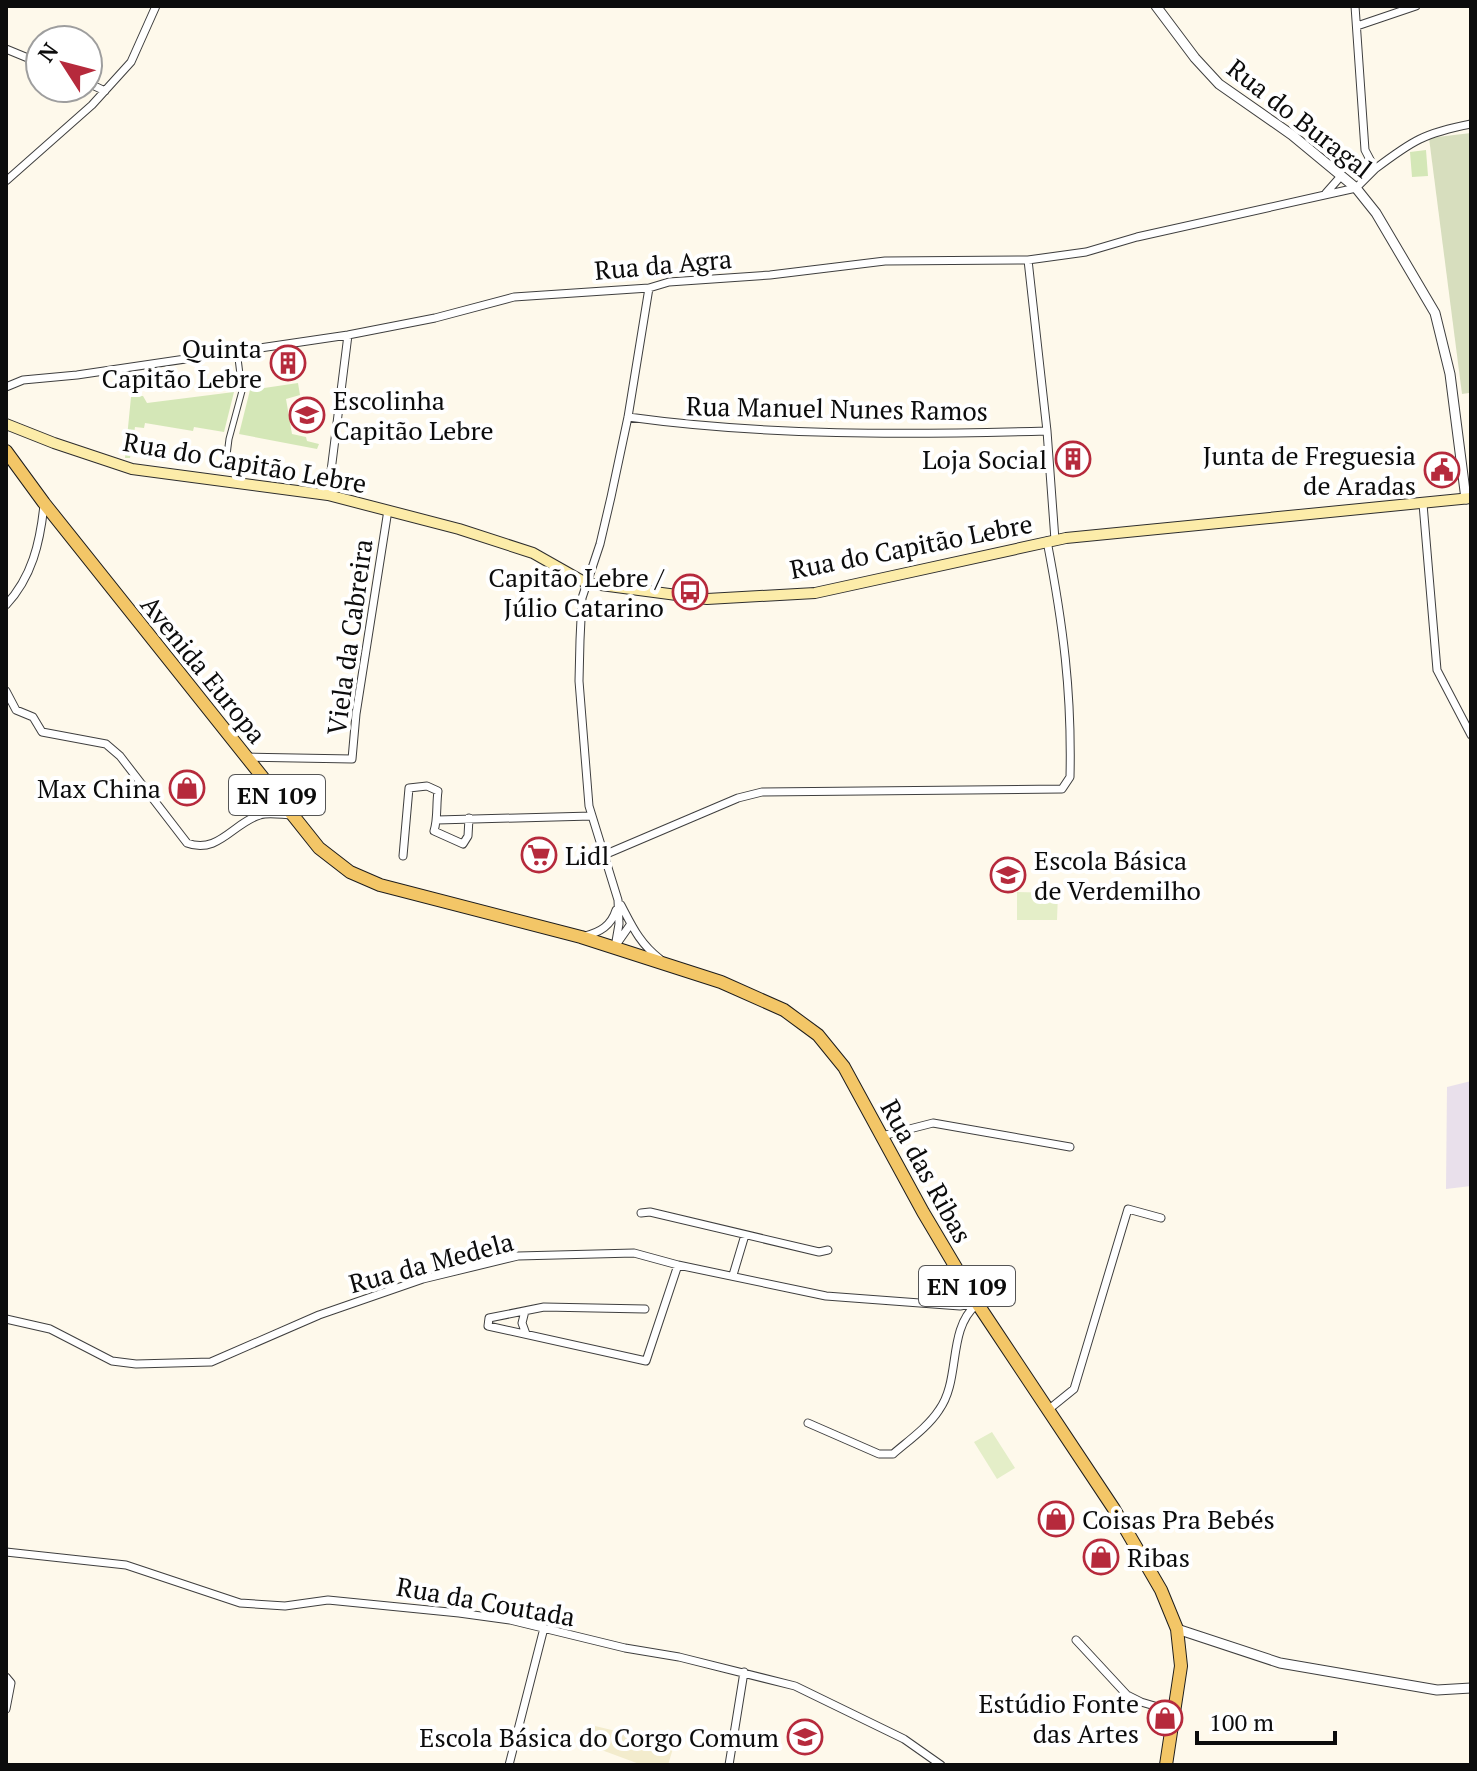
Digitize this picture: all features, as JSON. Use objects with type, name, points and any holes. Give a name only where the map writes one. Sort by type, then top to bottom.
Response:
[{"type":"main road","name":"Rua do Capitão Lebre","points":[[6,424],[132,469],[328,495],[388,510],[533,553],[586,583],[707,599],[815,593],[1051,540],[1469,499]]},
{"type":"main road","name":"Avenida Europa","points":[[6,451],[319,848],[350,872],[370,881],[581,937],[667,964]]},
{"type":"main road","name":"Rua das Ribas","points":[[667,964],[721,982],[784,1010],[818,1035],[844,1067],[977,1303],[1129,1534],[1161,1590],[1177,1629]]},
{"type":"main road","name":"EN 109","points":[[1166,1765],[1181,1666],[1177,1629]]},
{"type":"street","points":[[6,181],[105,91],[131,62],[156,6]]},
{"type":"street","points":[[1355,6],[1365,150],[1375,169]]},
{"type":"street","points":[[1357,26],[1416,6]]},
{"type":"street","name":"Rua do Buragal","points":[[1159,7],[1212,78],[1292,135],[1356,188],[1376,213],[1435,313],[1450,374],[1469,499]]},
{"type":"street","points":[[1356,188],[1375,169],[1409,144],[1427,134],[1471,124]]},
{"type":"street","points":[[1324,194],[1341,176]]},
{"type":"street","name":"Rua da Agra","points":[[6,387],[23,380],[77,375],[348,335],[435,318],[514,297],[649,288],[669,282],[770,275],[885,261],[1028,260],[1086,252],[1356,188]]},
{"type":"street","points":[[604,855],[738,798],[762,792],[807,789],[1062,789],[1070,777],[1069,689],[1051,540],[1047,431],[1028,260]]},
{"type":"street","points":[[649,288],[628,417],[600,544],[582,598],[579,681],[592,816],[604,855],[618,900],[630,925],[647,949],[667,964]]},
{"type":"street","points":[[328,495],[348,335]]},
{"type":"street","points":[[226,463],[242,391],[237,350]]},
{"type":"street","name":"Rua Manuel Nunes Ramos","points":[[628,417],[693,426],[781,431],[1047,431]]},
{"type":"street","points":[[6,605],[25,582],[31,568],[41,532],[44,503]]},
{"type":"street","points":[[1423,504],[1437,670],[1471,735]]},
{"type":"street","name":"Viela da Cabreira","points":[[246,757],[352,759],[358,700],[388,510]]},
{"type":"street","points":[[6,691],[16,710],[33,717],[42,732],[106,744],[120,756],[187,843],[197,847],[207,845],[260,815],[293,815]]},
{"type":"street","points":[[258,772],[264,791],[260,815]]},
{"type":"street","points":[[403,856],[409,788],[427,786],[438,791],[434,831],[463,844],[468,836],[469,818]]},
{"type":"street","points":[[437,820],[592,816]]},
{"type":"street","points":[[581,937],[598,932],[610,923],[618,900]]},
{"type":"street","points":[[615,947],[619,924],[618,900]]},
{"type":"street","points":[[615,947],[630,925]]},
{"type":"street","points":[[882,1136],[933,1123],[1070,1147]]},
{"type":"street","points":[[1048,1410],[1074,1389],[1128,1209],[1161,1218]]},
{"type":"street","points":[[641,1213],[650,1212],[819,1252],[828,1250]]},
{"type":"street","points":[[733,1275],[745,1235]]},
{"type":"street","name":"Rua da Medela","points":[[6,1319],[50,1329],[112,1361],[136,1364],[211,1362],[319,1315],[423,1279],[518,1256],[634,1253],[826,1296],[960,1306],[977,1303]]},
{"type":"street","points":[[645,1309],[544,1307],[489,1318],[488,1326],[646,1361],[678,1265]]},
{"type":"street","points":[[808,1423],[879,1454],[893,1454],[940,1410],[947,1393],[965,1314],[977,1303]]},
{"type":"street","points":[[525,1311],[522,1323],[526,1334]]},
{"type":"street","name":"Rua da Coutada","points":[[6,1552],[126,1565],[240,1603],[285,1606],[328,1600],[366,1602],[510,1620],[625,1648],[679,1657],[795,1686],[904,1739],[941,1765]]},
{"type":"street","points":[[509,1765],[544,1628]]},
{"type":"street","points":[[1177,1629],[1280,1663],[1437,1690],[1471,1688]]},
{"type":"street","points":[[1076,1640],[1127,1695],[1175,1712]]},
{"type":"street","points":[[729,1765],[744,1672]]},
{"type":"street","points":[[6,1677],[11,1683],[6,1709]]},
{"type":"shaded area","points":[[1471,1081],[1471,1186],[1446,1189],[1447,1087]]},
{"type":"shaded area","points":[[595,1726],[674,1745],[668,1765],[642,1765],[588,1745]]},
{"type":"green space","points":[[1471,133],[1471,384],[1469,393],[1462,394],[1429,138]]},
{"type":"green space","points":[[1426,150],[1428,176],[1412,177],[1410,152]]},
{"type":"green space","points":[[298,383],[300,395],[286,399],[292,434],[319,444],[317,449],[239,434],[250,390]]},
{"type":"green space","points":[[234,392],[224,432],[194,427],[193,431],[145,423],[144,428],[135,427],[130,458],[125,458],[131,397],[143,396],[147,403]]},
{"type":"green space","points":[[1017,892],[1058,893],[1057,920],[1017,920]]},
{"type":"green space","points":[[992,1432],[1015,1468],[997,1479],[974,1442]]},
{"type":"place","name":"Quinta Capitão Lebre","points":[[288,363]]},
{"type":"place","name":"Escolinha Capitão Lebre","points":[[307,415]]},
{"type":"place","name":"Loja Social","points":[[1073,459]]},
{"type":"place","name":"Junta de Freguesia de Aradas","points":[[1442,470]]},
{"type":"place","name":"Capitão Lebre / Júlio Catarino","points":[[690,592]]},
{"type":"place","name":"Max China","points":[[187,788]]},
{"type":"place","name":"Lidl","points":[[539,855]]},
{"type":"place","name":"Escola Básica de Verdemilho","points":[[1008,875]]},
{"type":"place","name":"Coisas Pra Bebés","points":[[1056,1519]]},
{"type":"place","name":"Ribas","points":[[1101,1557]]},
{"type":"place","name":"Estúdio Fonte das Artes","points":[[1165,1718]]},
{"type":"place","name":"Escola Básica do Corgo Comum","points":[[805,1737]]}]
